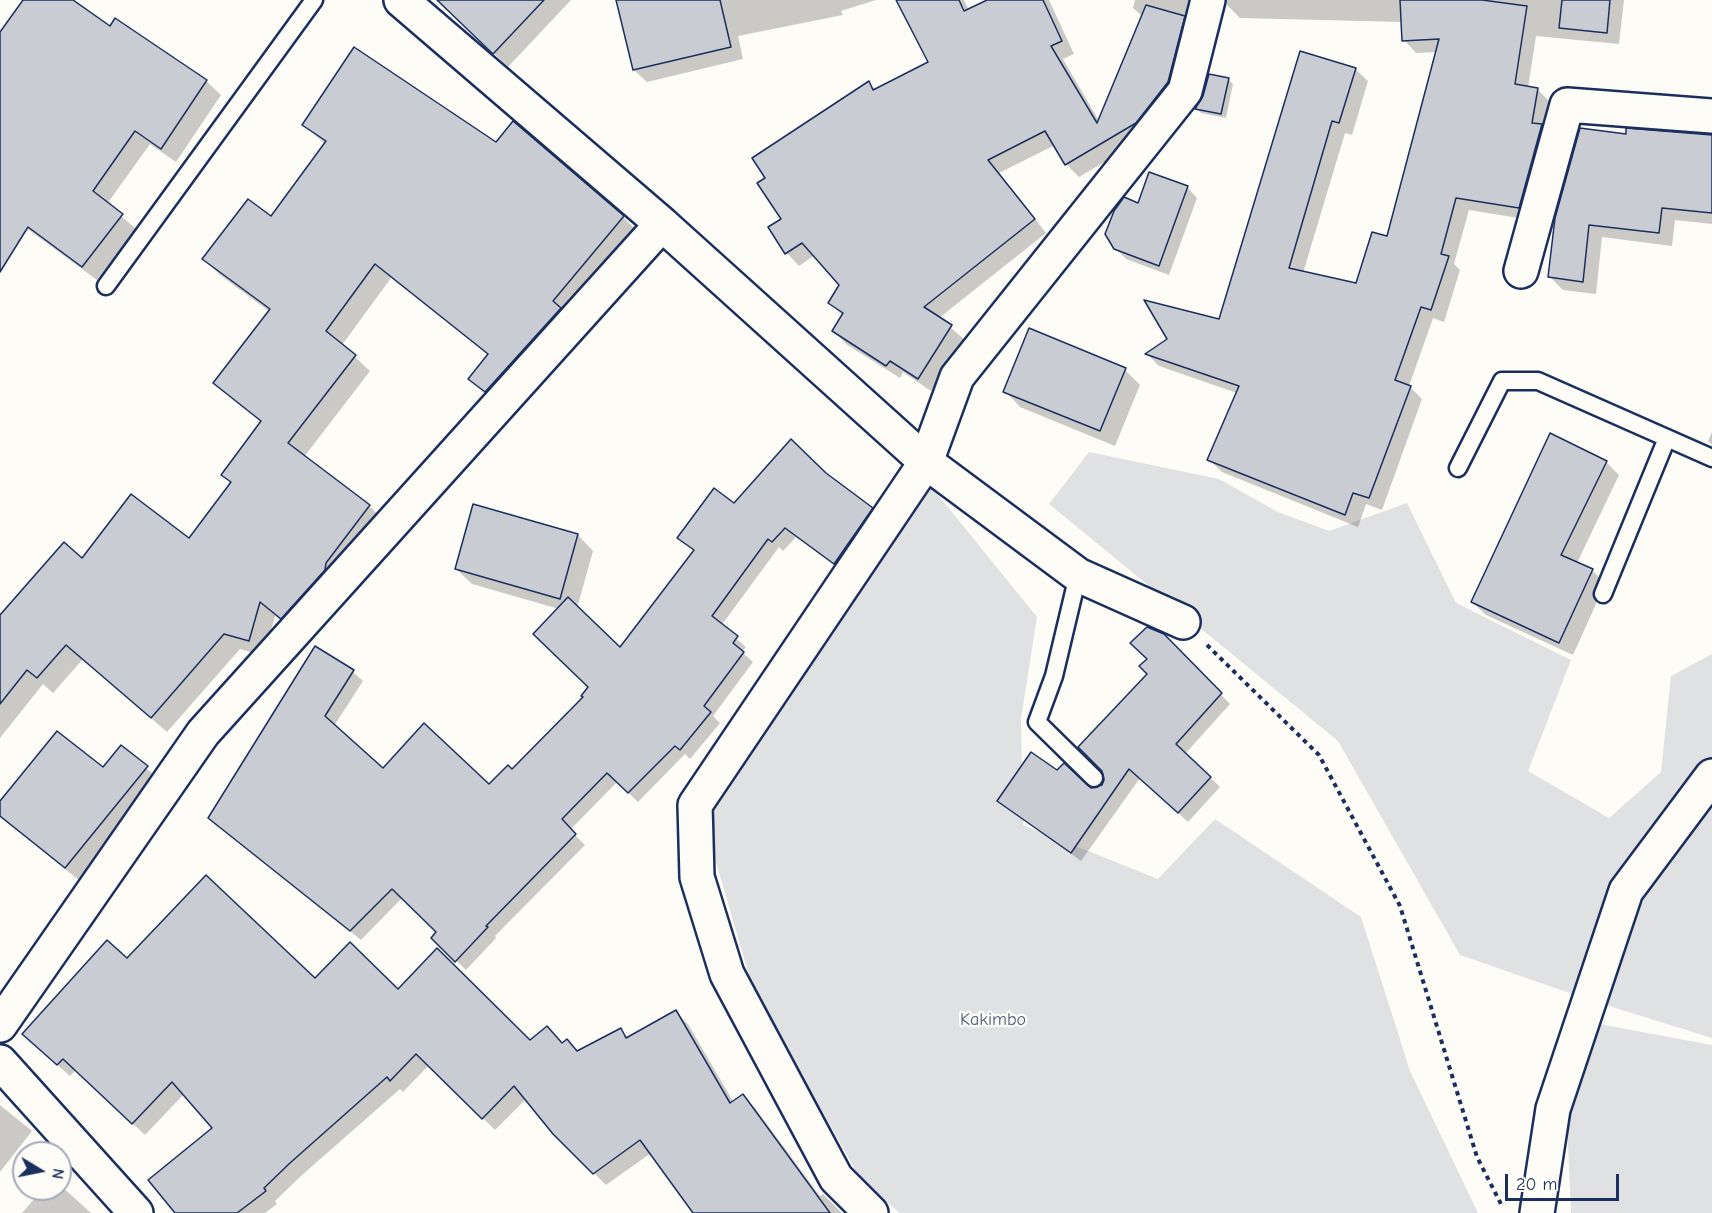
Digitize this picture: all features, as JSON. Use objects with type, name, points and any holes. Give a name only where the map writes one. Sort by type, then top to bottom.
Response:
[{"type":"street","points":[[401,0],[662,224],[926,462],[1078,574],[1183,622]]},
{"type":"street","points":[[872,1213],[836,1178],[727,974],[697,877],[694,805],[926,462],[957,377],[1185,91],[1208,0]]},
{"type":"street","points":[[1521,271],[1567,105],[1712,116]]},
{"type":"street","points":[[0,1024],[202,733],[662,224]]},
{"type":"street","points":[[1537,1213],[1553,1109],[1626,891],[1712,776]]},
{"type":"street","points":[[0,1062],[109,1179],[136,1213]]},
{"type":"lane","points":[[106,286],[314,0]]},
{"type":"lane","points":[[1458,468],[1502,381],[1538,381],[1712,458]]},
{"type":"lane","points":[[1603,594],[1667,438]]},
{"type":"lane","points":[[1078,574],[1054,676],[1037,722],[1094,778]]},
{"type":"path","points":[[1183,622],[1319,755],[1401,906],[1478,1157],[1505,1213]]},
{"type":"green space","points":[[1089,452],[1219,479],[1278,512],[1329,531],[1407,503],[1456,603],[1571,660],[1528,771],[1609,818],[1661,772],[1671,676],[1712,654],[1712,1038],[1590,1000],[1460,955],[1338,741],[1049,504]]},
{"type":"green space","name":"Kakimbo","points":[[926,480],[1037,617],[1021,719],[1023,825],[1158,879],[1215,819],[1361,917],[1410,1071],[1478,1213],[900,1213],[861,1180],[753,989],[704,821]]},
{"type":"green space","points":[[1599,1024],[1712,1045],[1712,1213],[1571,1213],[1567,1120]]},
{"type":"building","points":[[23,0],[73,0],[110,26],[115,18],[207,80],[161,149],[135,131],[93,191],[123,214],[82,267],[28,227],[0,272],[0,32]]},
{"type":"building","points":[[437,0],[544,0],[493,54]]},
{"type":"building","points":[[616,0],[720,0],[731,47],[633,70]]},
{"type":"building","points":[[896,0],[959,0],[964,11],[987,0],[1043,0],[1062,41],[1051,46],[1097,123],[1146,5],[1185,16],[1168,82],[1136,123],[1065,165],[1045,131],[988,160],[1035,219],[924,307],[952,325],[918,379],[890,361],[886,366],[832,331],[843,313],[828,303],[839,285],[802,243],[785,254],[768,227],[781,219],[757,183],[765,178],[752,158],[869,81],[873,90],[928,62]]},
{"type":"building","points":[[1400,0],[1482,0],[1527,6],[1515,84],[1538,88],[1532,123],[1542,124],[1519,208],[1456,198],[1441,254],[1449,256],[1431,310],[1421,307],[1395,380],[1411,386],[1369,498],[1353,493],[1345,515],[1207,460],[1239,386],[1145,354],[1167,339],[1144,300],[1219,319],[1300,51],[1356,68],[1339,123],[1332,121],[1289,268],[1356,283],[1372,232],[1387,236],[1439,39],[1402,41]]},
{"type":"building","points":[[1562,0],[1610,0],[1607,33],[1559,28]]},
{"type":"building","points":[[354,47],[496,142],[513,121],[624,216],[553,301],[561,308],[485,392],[468,379],[488,354],[375,264],[326,331],[356,355],[288,443],[370,505],[326,563],[325,570],[281,619],[260,602],[249,641],[224,634],[151,718],[66,645],[37,678],[27,670],[0,704],[0,615],[64,542],[82,558],[131,494],[189,538],[231,482],[221,475],[261,421],[213,383],[270,309],[202,259],[248,199],[271,216],[326,141],[302,125]]},
{"type":"building","points":[[1209,74],[1229,78],[1221,114],[1195,109],[1203,96]]},
{"type":"building","points":[[1580,128],[1626,134],[1626,128],[1712,135],[1712,213],[1662,208],[1659,233],[1589,225],[1583,282],[1548,277],[1555,218]]},
{"type":"building","points":[[1149,172],[1188,186],[1159,266],[1114,249],[1105,234],[1114,211],[1124,197],[1138,203]]},
{"type":"building","points":[[1029,328],[1126,368],[1100,431],[1003,392]]},
{"type":"building","points":[[1550,433],[1607,461],[1561,555],[1593,569],[1559,643],[1471,602]]},
{"type":"building","points":[[791,439],[826,473],[873,508],[834,564],[785,528],[772,542],[768,539],[712,616],[738,636],[733,643],[744,652],[704,706],[711,712],[680,750],[675,746],[628,793],[607,773],[562,819],[576,834],[486,926],[488,927],[455,962],[431,938],[436,932],[392,889],[350,931],[208,818],[315,646],[354,670],[325,716],[383,768],[424,723],[489,784],[508,765],[512,769],[583,697],[581,696],[588,687],[533,634],[568,597],[620,647],[694,550],[677,538],[714,488],[734,503]]},
{"type":"building","points":[[473,504],[578,534],[560,599],[455,569]]},
{"type":"building","points":[[1147,627],[1164,634],[1222,693],[1176,744],[1211,777],[1178,813],[1129,769],[1071,853],[997,801],[1031,752],[1057,770],[1064,763],[1091,788],[1102,785],[1104,780],[1102,771],[1078,747],[1147,674],[1139,666],[1147,659],[1130,643]]},
{"type":"building","points":[[57,731],[103,767],[121,745],[148,766],[65,868],[0,816],[0,801]]},
{"type":"building","points":[[206,875],[315,978],[350,942],[398,989],[437,948],[530,1040],[547,1026],[562,1043],[567,1039],[577,1051],[621,1028],[626,1038],[676,1010],[730,1103],[743,1094],[830,1213],[693,1213],[640,1140],[593,1174],[553,1134],[514,1086],[482,1119],[416,1054],[390,1081],[387,1077],[290,1163],[264,1188],[266,1191],[237,1213],[175,1213],[148,1180],[212,1128],[172,1082],[132,1124],[63,1059],[57,1065],[22,1034],[107,940],[127,958]]}]
